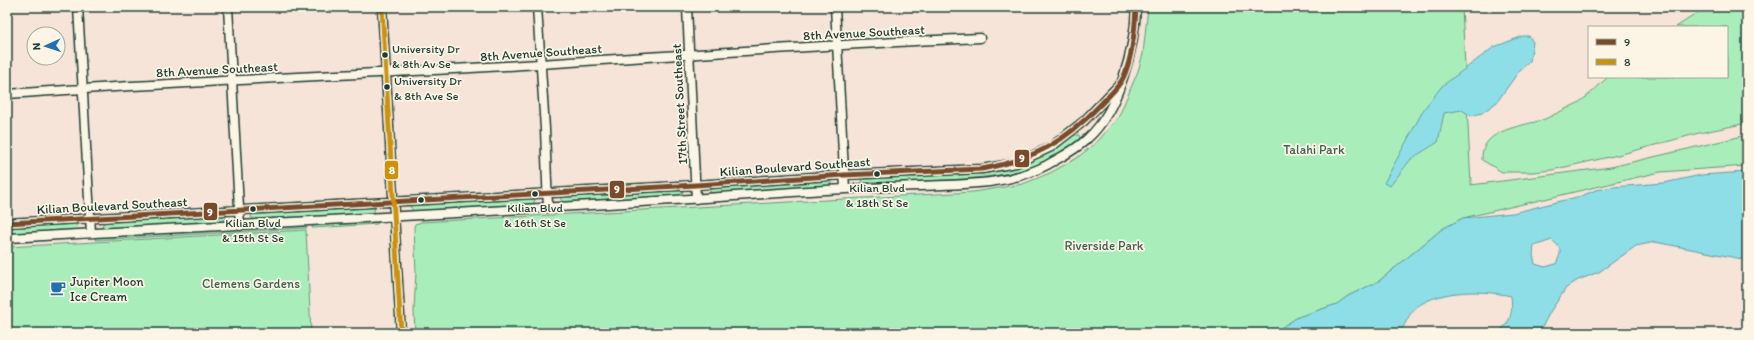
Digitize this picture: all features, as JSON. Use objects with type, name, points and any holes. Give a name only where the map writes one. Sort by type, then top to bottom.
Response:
[{"type":"street","points":[[78,7],[91,233]]},
{"type":"street","points":[[228,7],[240,226]]},
{"type":"street","points":[[382,7],[392,202],[401,333]]},
{"type":"street","points":[[537,7],[545,129],[548,208]]},
{"type":"street","name":"17th Street Southeast","points":[[686,7],[696,199]]},
{"type":"street","points":[[836,7],[845,189]]},
{"type":"street","points":[[1120,84],[1134,37],[1136,7]]},
{"type":"street","name":"8th Avenue Southeast","points":[[7,94],[83,88],[541,64],[838,44],[980,38]]},
{"type":"street","name":"Kilian Boulevard Southeast","points":[[7,224],[547,192],[696,185],[844,175],[982,169],[1016,163],[1051,147],[1084,121],[1120,84]]},
{"type":"street","name":"Kilian Boulevard Southeast","points":[[7,238],[548,208],[845,189],[976,183],[1013,178],[1029,173],[1071,152],[1091,136],[1108,114],[1120,84]]},
{"type":"green space","points":[[1148,7],[1462,7],[1471,185],[1611,167],[1747,135],[1747,166],[1660,172],[1463,218],[1442,229],[1379,281],[1348,296],[1337,304],[1298,317],[1273,333],[415,333],[414,310],[416,272],[414,227],[415,224],[422,222],[973,192],[1023,184],[1050,173],[1077,158],[1099,140],[1119,116],[1138,71],[1143,54]]},
{"type":"green space","points":[[1707,7],[1747,7],[1747,123],[1699,133],[1622,154],[1552,170],[1533,172],[1502,172],[1482,160],[1483,149],[1488,141],[1495,135],[1504,130],[1545,119],[1578,103],[1607,78],[1728,78],[1728,26],[1678,26]]},
{"type":"green space","points":[[1075,135],[1079,135],[1080,140],[1065,151],[1033,167],[1016,172],[964,179],[863,185],[861,181],[863,178],[945,174],[1002,166],[1028,159],[1053,149]]},
{"type":"green space","points":[[829,180],[831,183],[829,187],[712,193],[708,189],[709,188]]},
{"type":"green space","points":[[682,189],[683,192],[681,195],[563,202],[560,198],[563,195]]},
{"type":"green space","points":[[533,197],[535,200],[533,204],[414,211],[410,207],[412,204]]},
{"type":"green space","points":[[372,206],[375,209],[373,213],[253,220],[251,216],[253,213]]},
{"type":"green space","points":[[225,215],[226,218],[224,221],[106,229],[102,225],[106,222]]},
{"type":"green space","points":[[379,222],[377,224],[312,228],[313,224]]},
{"type":"green space","points":[[75,223],[78,227],[75,230],[7,234],[7,227]]},
{"type":"green space","points":[[306,225],[307,228],[95,240],[96,237]]},
{"type":"green space","name":"Clemens Gardens","points":[[306,230],[311,333],[122,333],[99,331],[67,333],[7,333],[7,247]]},
{"type":"water","points":[[1523,36],[1529,36],[1533,42],[1530,61],[1519,71],[1497,102],[1482,113],[1471,116],[1462,110],[1444,113],[1438,142],[1411,159],[1390,186],[1384,183],[1424,109],[1442,86],[1494,47]]},
{"type":"water","points":[[1747,172],[1747,260],[1655,242],[1636,246],[1599,272],[1578,280],[1566,288],[1550,312],[1539,333],[1496,333],[1505,326],[1510,318],[1512,308],[1511,296],[1463,292],[1439,296],[1418,306],[1409,316],[1398,333],[1273,333],[1298,317],[1337,304],[1348,296],[1379,281],[1442,229],[1463,218],[1513,213],[1581,196],[1596,190],[1613,187],[1664,183],[1701,175]],"holes":[[[1552,240],[1560,250],[1556,264],[1545,267],[1535,264],[1533,255],[1534,246]]]},
{"type":"transit line","name":"8","points":[[382,7],[401,333]]},
{"type":"transit line","name":"9","points":[[7,223],[696,185],[844,175],[982,169],[1001,165],[1033,154],[1061,139],[1087,118],[1114,91],[1122,80],[1130,60],[1136,7]]},
{"type":"place","name":"University Dr & 8th Av Se","points":[[385,55]]},
{"type":"place","name":"University Dr & 8th Ave Se","points":[[387,87]]},
{"type":"place","name":"Kilian Blvd & 18th St Se","points":[[877,174]]},
{"type":"place","name":"Kilian Blvd & 16th St Se","points":[[535,194]]},
{"type":"place","name":"Kilian Blvd & 15th St Se","points":[[253,209]]},
{"type":"place","name":"Jupiter Moon Ice Cream","points":[[58,288]]},
{"type":"park label","name":"Talahi Park","points":[[1314,149]]},
{"type":"park label","name":"Riverside Park","points":[[1104,245]]}]
